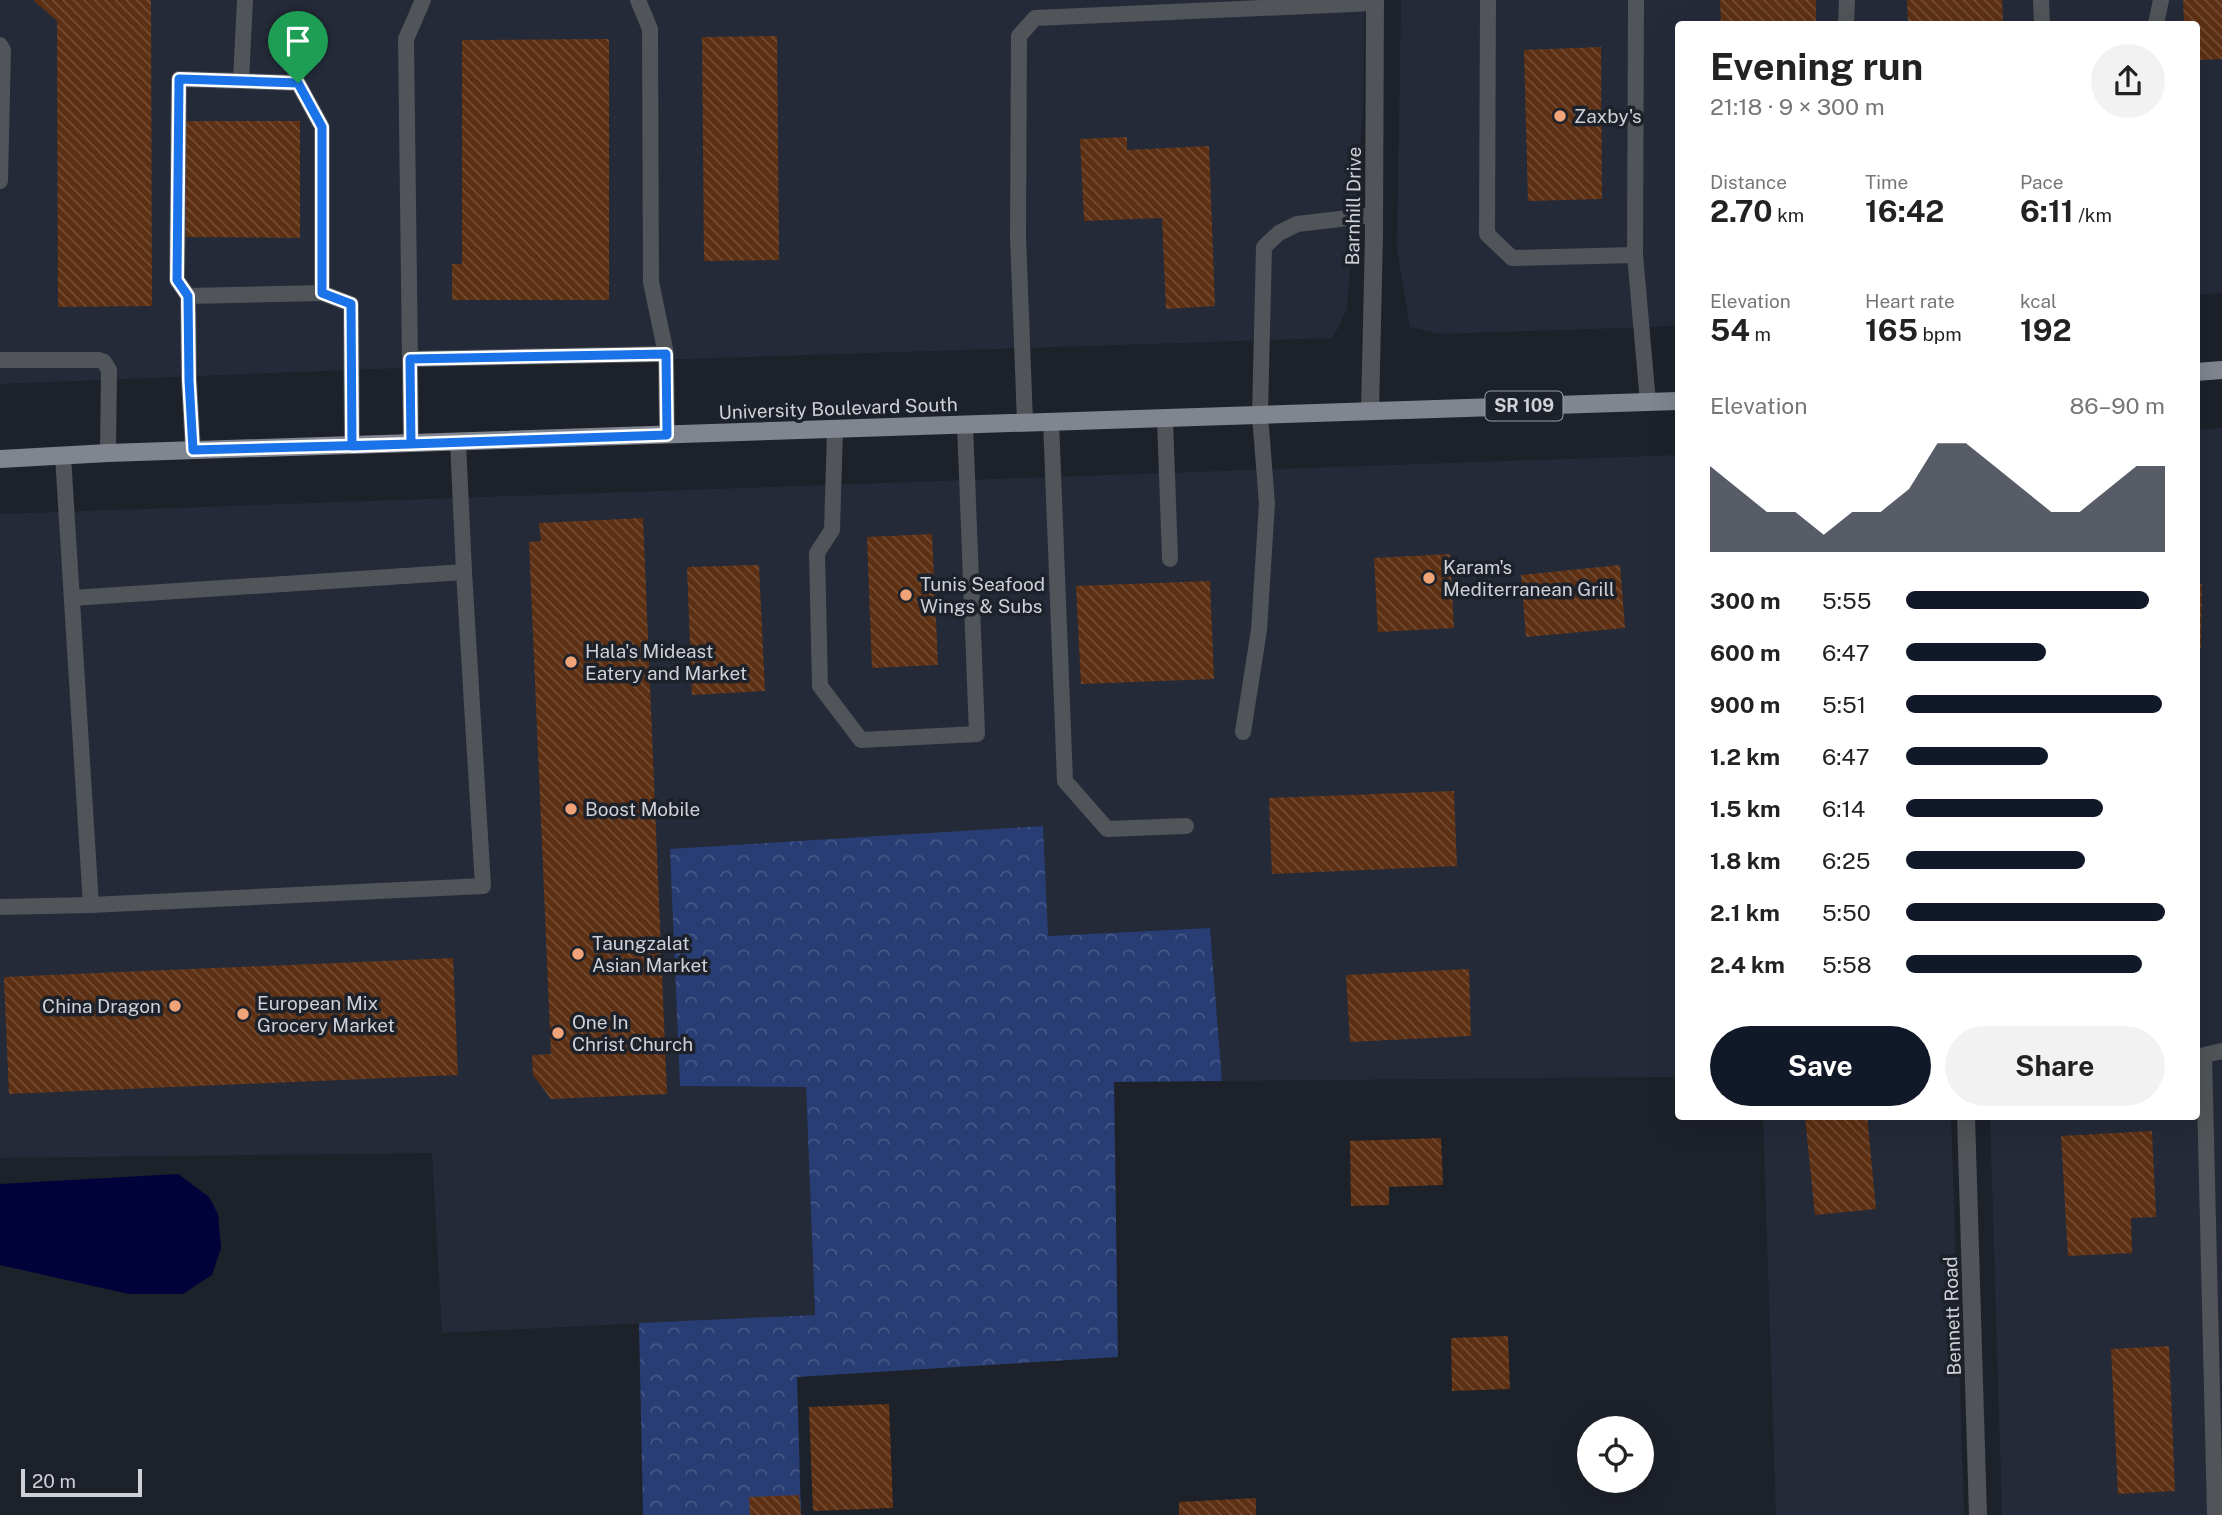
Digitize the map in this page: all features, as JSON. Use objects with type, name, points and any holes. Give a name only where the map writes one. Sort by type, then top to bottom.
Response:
[{"type":"main road","points":[[2200,372],[2222,370]]},
{"type":"main road","name":"University Boulevard South","points":[[0,459],[193,450],[1675,401]]},
{"type":"street","name":"Barnhill Drive","points":[[1370,411],[1375,1]]},
{"type":"street","name":"Bennett Road","points":[[1966,1120],[1978,1515]]},
{"type":"lane","points":[[241,80],[245,0]]},
{"type":"lane","points":[[411,444],[407,39],[423,0]]},
{"type":"lane","points":[[638,0],[650,29],[651,282],[666,354],[667,435]]},
{"type":"lane","points":[[1488,0],[1487,233],[1512,258],[1634,256]]},
{"type":"lane","points":[[1636,0],[1634,256],[1648,402]]},
{"type":"lane","points":[[1846,21],[1847,0]]},
{"type":"lane","points":[[2041,0],[2042,21]]},
{"type":"lane","points":[[2157,21],[2161,0]]},
{"type":"lane","points":[[1024,422],[1018,237],[1019,36],[1035,18],[1375,1]]},
{"type":"lane","points":[[0,45],[3,50],[0,176]]},
{"type":"lane","points":[[193,450],[188,296],[177,280],[179,79],[298,83],[322,127],[322,293]]},
{"type":"lane","points":[[1243,732],[1259,630],[1267,504],[1260,415],[1264,247],[1279,233],[1297,224],[1374,215]]},
{"type":"lane","points":[[188,296],[322,293],[351,304],[352,446]]},
{"type":"lane","points":[[410,359],[666,354]]},
{"type":"lane","points":[[0,360],[104,362],[109,370],[108,453]]},
{"type":"lane","points":[[1164,419],[1170,559]]},
{"type":"lane","points":[[1051,421],[1065,781],[1107,829],[1186,826]]},
{"type":"lane","points":[[835,429],[832,530],[817,553],[820,686],[861,740],[977,734],[965,425]]},
{"type":"lane","points":[[0,907],[483,886],[458,442]]},
{"type":"lane","points":[[63,456],[91,905]]},
{"type":"lane","points":[[72,598],[464,572]]},
{"type":"lane","points":[[2215,1515],[2200,1056],[2222,1051]]},
{"type":"shaded area","points":[[0,0],[1365,0],[1363,113],[1347,309],[1333,338],[0,384]]},
{"type":"shaded area","points":[[1401,0],[2222,0],[2222,293],[2200,295],[2200,21],[1675,21],[1675,326],[1439,334],[1410,327],[1397,249]]},
{"type":"shaded area","points":[[2222,428],[2222,1515],[2002,1515],[1990,1120],[2200,1120],[2200,430]]},
{"type":"shaded area","points":[[1675,455],[1675,1077],[1222,1081],[1210,928],[1048,936],[671,849],[680,1086],[806,1087],[815,1315],[442,1333],[432,1153],[0,1158],[0,514]]},
{"type":"shaded area","points":[[1763,1120],[1951,1120],[1964,1515],[1776,1515]]},
{"type":"shaded area","points":[[178,1174],[209,1197],[218,1214],[221,1248],[212,1275],[183,1294],[129,1294],[0,1265],[0,1184]]},
{"type":"green space","points":[[1043,826],[1048,936],[1210,928],[1222,1081],[1114,1082],[1118,1357],[797,1377],[801,1515],[643,1515],[639,1323],[815,1315],[806,1087],[680,1086],[670,849]]},
{"type":"building","points":[[33,0],[151,0],[152,306],[58,307],[57,21]]},
{"type":"building","points":[[1720,0],[1816,0],[1816,21],[1721,21]]},
{"type":"building","points":[[1907,0],[2002,0],[2003,21],[1908,21]]},
{"type":"building","points":[[2183,0],[2222,0],[2222,59],[2200,60],[2200,21],[2184,21]]},
{"type":"building","points":[[777,36],[779,260],[704,261],[702,37]]},
{"type":"building","points":[[609,39],[609,300],[452,300],[452,264],[462,264],[462,40]]},
{"type":"building","points":[[1601,47],[1602,199],[1528,201],[1524,50]]},
{"type":"building","points":[[186,121],[300,121],[300,238],[186,237]]},
{"type":"building","points":[[1127,137],[1127,150],[1209,146],[1215,306],[1166,309],[1162,218],[1084,221],[1080,139]]},
{"type":"building","points":[[643,518],[667,1094],[551,1099],[533,1075],[532,1055],[551,1054],[529,542],[541,541],[539,523]]},
{"type":"building","points":[[932,534],[938,665],[872,668],[867,537]]},
{"type":"building","points":[[1450,554],[1454,628],[1378,632],[1374,558]]},
{"type":"building","points":[[759,565],[765,691],[692,695],[687,567]]},
{"type":"building","points":[[1620,565],[1625,628],[1526,637],[1521,575]]},
{"type":"building","points":[[1210,581],[1214,679],[1081,684],[1076,586]]},
{"type":"building","points":[[2200,584],[2202,584],[2201,648]]},
{"type":"building","points":[[1454,791],[1457,866],[1272,874],[1269,798]]},
{"type":"building","points":[[453,958],[458,1075],[9,1094],[4,977]]},
{"type":"building","points":[[1469,969],[1471,1036],[1350,1042],[1346,975]]},
{"type":"building","points":[[1805,1120],[1867,1120],[1876,1209],[1815,1215]]},
{"type":"building","points":[[2152,1131],[2156,1217],[2131,1218],[2132,1253],[2068,1256],[2061,1136]]},
{"type":"building","points":[[1441,1138],[1443,1185],[1389,1187],[1389,1205],[1351,1206],[1350,1141]]},
{"type":"building","points":[[1508,1336],[1510,1389],[1452,1391],[1451,1338]]},
{"type":"building","points":[[2169,1346],[2175,1491],[2118,1494],[2111,1349]]},
{"type":"building","points":[[889,1404],[893,1508],[813,1511],[809,1407]]},
{"type":"building","points":[[799,1495],[801,1515],[750,1515],[749,1497]]},
{"type":"building","points":[[1256,1498],[1256,1515],[1179,1515],[1179,1502]]},
{"type":"place","name":"Zaxby's","points":[[1560,116]]},
{"type":"place","name":"Karam's Mediterranean Grill","points":[[1429,578]]},
{"type":"place","name":"Tunis Seafood Wings & Subs","points":[[906,595]]},
{"type":"place","name":"Hala's Mideast Eatery and Market","points":[[571,662]]},
{"type":"place","name":"Boost Mobile","points":[[571,809]]},
{"type":"place","name":"Taungzalat Asian Market","points":[[578,954]]},
{"type":"place","name":"China Dragon","points":[[175,1006]]},
{"type":"place","name":"European Mix Grocery Market","points":[[243,1014]]},
{"type":"place","name":"One In Christ Church","points":[[558,1033]]},
{"type":"route","points":[[298,83],[179,79],[177,280],[188,296],[193,450],[411,444],[410,359],[666,354],[667,435],[411,444],[352,446],[352,375],[351,304],[322,293],[322,127],[298,83]]}]
